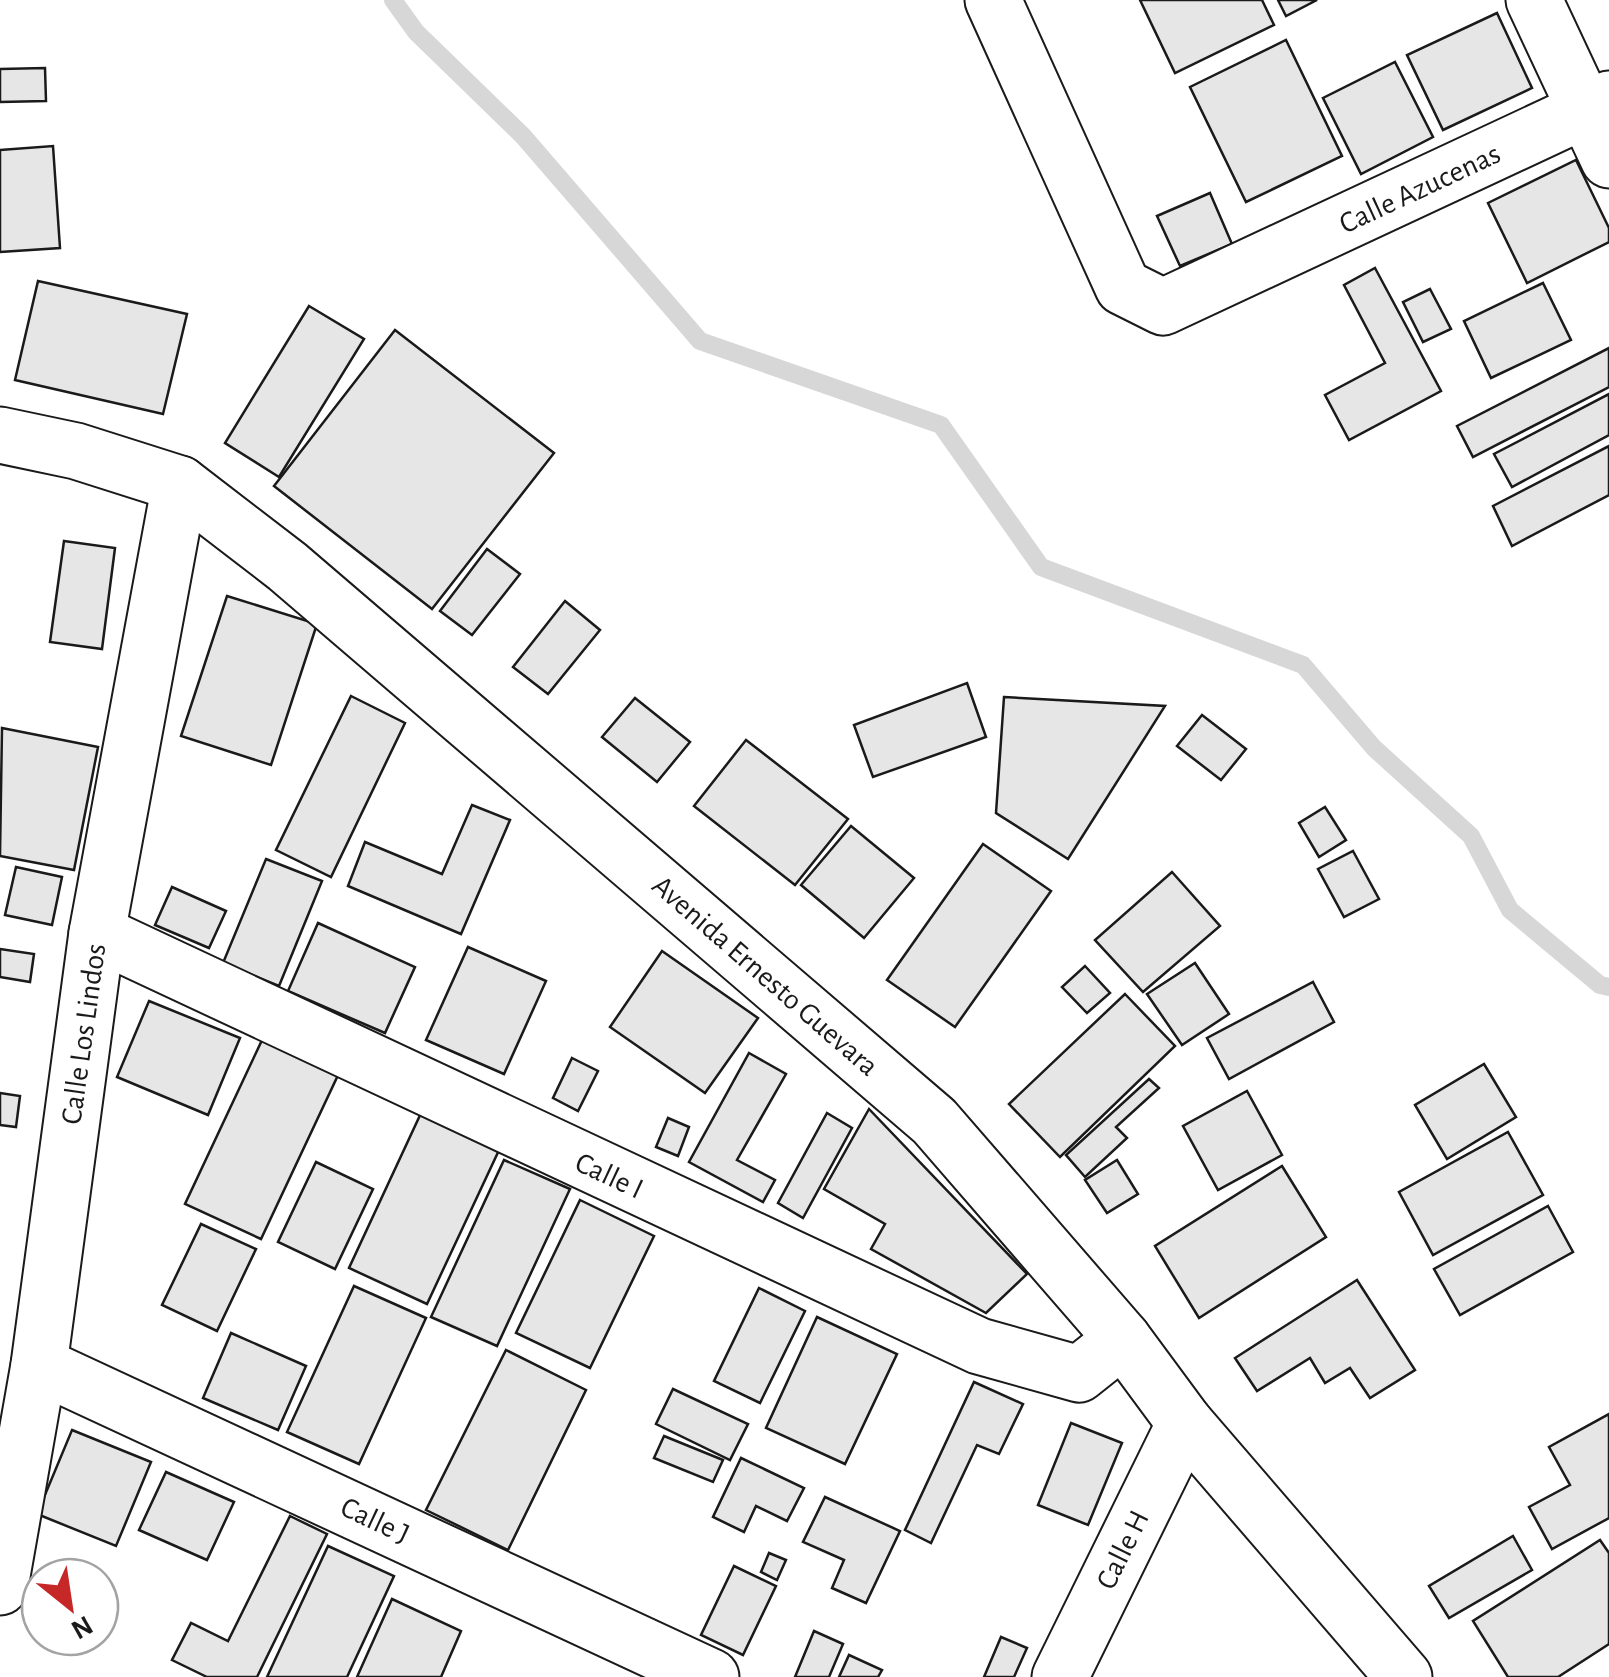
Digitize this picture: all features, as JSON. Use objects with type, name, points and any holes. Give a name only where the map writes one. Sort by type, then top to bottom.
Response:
[{"type":"street","name":"Calle Azucenas","points":[[993,0],[1123,287],[1162,308],[1598,104]]},
{"type":"street","points":[[1534,0],[1598,104],[1609,160]]},
{"type":"street","name":"Avenida Ernesto Guevara","points":[[0,435],[76,451],[180,484],[288,567],[934,1121],[1123,1339],[1186,1423],[1404,1677]]},
{"type":"street","name":"Calle Los Lindos","points":[[0,1587],[40,1365],[97,932],[180,484]]},
{"type":"street","name":"Calle I","points":[[97,932],[979,1346],[1078,1374],[1123,1339]]},
{"type":"street","name":"Calle J","points":[[40,1365],[711,1677]]},
{"type":"street","name":"Calle H","points":[[1060,1677],[1186,1423]]},
{"type":"building","points":[[1140,0],[1262,0],[1274,25],[1175,73]]},
{"type":"building","points":[[1278,0],[1317,0],[1286,16]]},
{"type":"building","points":[[1497,13],[1532,88],[1443,130],[1407,55]]},
{"type":"building","points":[[1286,40],[1342,156],[1246,202],[1190,87]]},
{"type":"building","points":[[1395,62],[1433,137],[1361,174],[1323,98]]},
{"type":"building","points":[[45,68],[46,101],[0,102],[0,69]]},
{"type":"building","points":[[53,146],[60,248],[0,252],[0,150]]},
{"type":"building","points":[[1576,160],[1609,228],[1609,242],[1527,283],[1488,203]]},
{"type":"building","points":[[1210,193],[1232,244],[1180,266],[1157,216]]},
{"type":"building","points":[[1375,268],[1441,391],[1349,440],[1325,395],[1385,363],[1344,285]]},
{"type":"building","points":[[38,281],[187,314],[163,414],[15,380]]},
{"type":"building","points":[[1543,283],[1571,340],[1491,378],[1464,321]]},
{"type":"building","points":[[1430,289],[1451,329],[1423,342],[1403,302]]},
{"type":"building","points":[[309,306],[364,339],[279,477],[225,443]]},
{"type":"building","points":[[395,330],[554,453],[432,609],[274,486]]},
{"type":"building","points":[[1609,348],[1609,387],[1473,457],[1457,426]]},
{"type":"building","points":[[1609,394],[1609,435],[1512,487],[1494,454]]},
{"type":"building","points":[[1609,446],[1609,495],[1512,546],[1493,506]]},
{"type":"building","points":[[64,541],[115,548],[102,649],[50,642]]},
{"type":"building","points":[[487,549],[520,574],[472,635],[440,611]]},
{"type":"building","points":[[227,596],[317,624],[271,765],[181,736]]},
{"type":"building","points":[[565,601],[600,630],[548,694],[513,667]]},
{"type":"building","points":[[967,683],[986,737],[873,777],[854,725]]},
{"type":"building","points":[[351,696],[405,723],[331,877],[276,850]]},
{"type":"building","points":[[1004,697],[1165,706],[1068,859],[996,813]]},
{"type":"building","points":[[635,698],[690,742],[657,782],[602,737]]},
{"type":"building","points":[[1202,715],[1246,749],[1221,780],[1177,746]]},
{"type":"building","points":[[2,728],[98,747],[74,870],[0,856]]},
{"type":"building","points":[[746,740],[848,819],[795,885],[694,806]]},
{"type":"building","points":[[472,805],[510,820],[461,934],[348,886],[365,842],[442,874]]},
{"type":"building","points":[[1325,807],[1346,840],[1319,857],[1299,823]]},
{"type":"building","points":[[851,826],[914,878],[864,938],[801,885]]},
{"type":"building","points":[[983,844],[1051,891],[955,1027],[887,980]]},
{"type":"building","points":[[1353,851],[1379,899],[1344,917],[1318,869]]},
{"type":"building","points":[[266,859],[322,881],[279,986],[223,963]]},
{"type":"building","points":[[16,867],[62,877],[52,925],[5,915]]},
{"type":"building","points":[[1172,872],[1220,926],[1143,992],[1095,940]]},
{"type":"building","points":[[172,887],[226,911],[209,948],[155,925]]},
{"type":"building","points":[[318,923],[415,967],[385,1033],[288,991]]},
{"type":"building","points":[[468,947],[546,981],[504,1074],[426,1040]]},
{"type":"building","points":[[0,949],[34,954],[30,982],[0,977]]},
{"type":"building","points":[[662,951],[758,1018],[705,1093],[610,1027]]},
{"type":"building","points":[[1195,963],[1229,1014],[1182,1045],[1147,994]]},
{"type":"building","points":[[1085,966],[1110,993],[1087,1013],[1062,987]]},
{"type":"building","points":[[1313,982],[1334,1022],[1229,1079],[1207,1038]]},
{"type":"building","points":[[1125,994],[1175,1046],[1060,1157],[1009,1104]]},
{"type":"building","points":[[149,1001],[240,1038],[208,1115],[117,1077]]},
{"type":"building","points":[[263,1038],[339,1073],[261,1239],[185,1204]]},
{"type":"building","points":[[749,1053],[786,1074],[737,1160],[775,1180],[763,1202],[689,1162]]},
{"type":"building","points":[[572,1058],[598,1071],[578,1111],[553,1098]]},
{"type":"building","points":[[1484,1064],[1516,1117],[1447,1159],[1415,1105]]},
{"type":"building","points":[[1149,1079],[1159,1088],[1116,1127],[1127,1138],[1085,1177],[1066,1155]]},
{"type":"building","points":[[1247,1091],[1282,1155],[1218,1190],[1183,1126]]},
{"type":"building","points":[[0,1093],[20,1096],[16,1127],[0,1125]]},
{"type":"building","points":[[869,1109],[1027,1274],[986,1313],[871,1249],[885,1224],[824,1189]]},
{"type":"building","points":[[422,1111],[500,1148],[427,1304],[349,1268]]},
{"type":"building","points":[[827,1113],[852,1128],[803,1218],[778,1203]]},
{"type":"building","points":[[668,1118],[689,1127],[678,1156],[656,1147]]},
{"type":"building","points":[[1508,1132],[1543,1195],[1433,1255],[1399,1192]]},
{"type":"building","points":[[504,1160],[570,1189],[497,1346],[431,1317]]},
{"type":"building","points":[[1117,1160],[1138,1194],[1107,1213],[1085,1180]]},
{"type":"building","points":[[316,1162],[373,1189],[335,1269],[278,1242]]},
{"type":"building","points":[[1282,1166],[1326,1237],[1199,1318],[1155,1246]]},
{"type":"building","points":[[580,1200],[654,1236],[590,1368],[516,1333]]},
{"type":"building","points":[[1548,1206],[1573,1252],[1460,1315],[1434,1269]]},
{"type":"building","points":[[201,1224],[256,1249],[217,1331],[162,1305]]},
{"type":"building","points":[[1357,1280],[1415,1370],[1370,1398],[1350,1368],[1325,1383],[1310,1358],[1257,1391],[1235,1358]]},
{"type":"building","points":[[354,1286],[426,1318],[359,1464],[287,1432]]},
{"type":"building","points":[[759,1288],[805,1311],[760,1403],[714,1381]]},
{"type":"building","points":[[817,1317],[897,1354],[845,1464],[766,1428]]},
{"type":"building","points":[[231,1333],[306,1366],[278,1430],[203,1398]]},
{"type":"building","points":[[506,1350],[586,1390],[508,1550],[426,1510]]},
{"type":"building","points":[[974,1382],[1023,1404],[999,1454],[977,1445],[931,1543],[905,1530]]},
{"type":"building","points":[[673,1389],[748,1424],[730,1460],[656,1424]]},
{"type":"building","points":[[1609,1414],[1609,1518],[1552,1549],[1529,1507],[1570,1485],[1549,1447]]},
{"type":"building","points":[[1071,1423],[1122,1443],[1088,1525],[1038,1505]]},
{"type":"building","points":[[72,1430],[151,1462],[116,1546],[37,1514]]},
{"type":"building","points":[[664,1436],[723,1460],[713,1482],[654,1458]]},
{"type":"building","points":[[741,1458],[804,1488],[787,1521],[756,1506],[744,1532],[713,1517]]},
{"type":"building","points":[[166,1472],[234,1502],[207,1560],[139,1530]]},
{"type":"building","points":[[825,1497],[900,1531],[866,1603],[832,1588],[844,1560],[803,1542]]},
{"type":"building","points":[[290,1516],[327,1534],[257,1677],[207,1677],[172,1660],[191,1623],[228,1641]]},
{"type":"building","points":[[1513,1536],[1532,1570],[1449,1618],[1429,1586]]},
{"type":"building","points":[[1600,1540],[1609,1553],[1609,1644],[1558,1677],[1508,1677],[1473,1621]]},
{"type":"building","points":[[328,1546],[394,1576],[347,1677],[267,1677]]},
{"type":"building","points":[[769,1553],[786,1560],[777,1580],[761,1572]]},
{"type":"building","points":[[734,1566],[776,1586],[743,1655],[701,1635]]},
{"type":"building","points":[[392,1599],[461,1631],[441,1677],[357,1677]]},
{"type":"building","points":[[814,1631],[843,1644],[829,1677],[795,1677]]},
{"type":"building","points":[[1001,1637],[1027,1648],[1014,1677],[984,1677]]},
{"type":"building","points":[[849,1655],[882,1670],[878,1677],[839,1677]]},
{"type":"waterway","points":[[393,0],[416,32],[523,136],[700,341],[941,425],[1041,567],[1303,665],[1374,748],[1471,836],[1510,910],[1600,985],[1609,987]]}]
